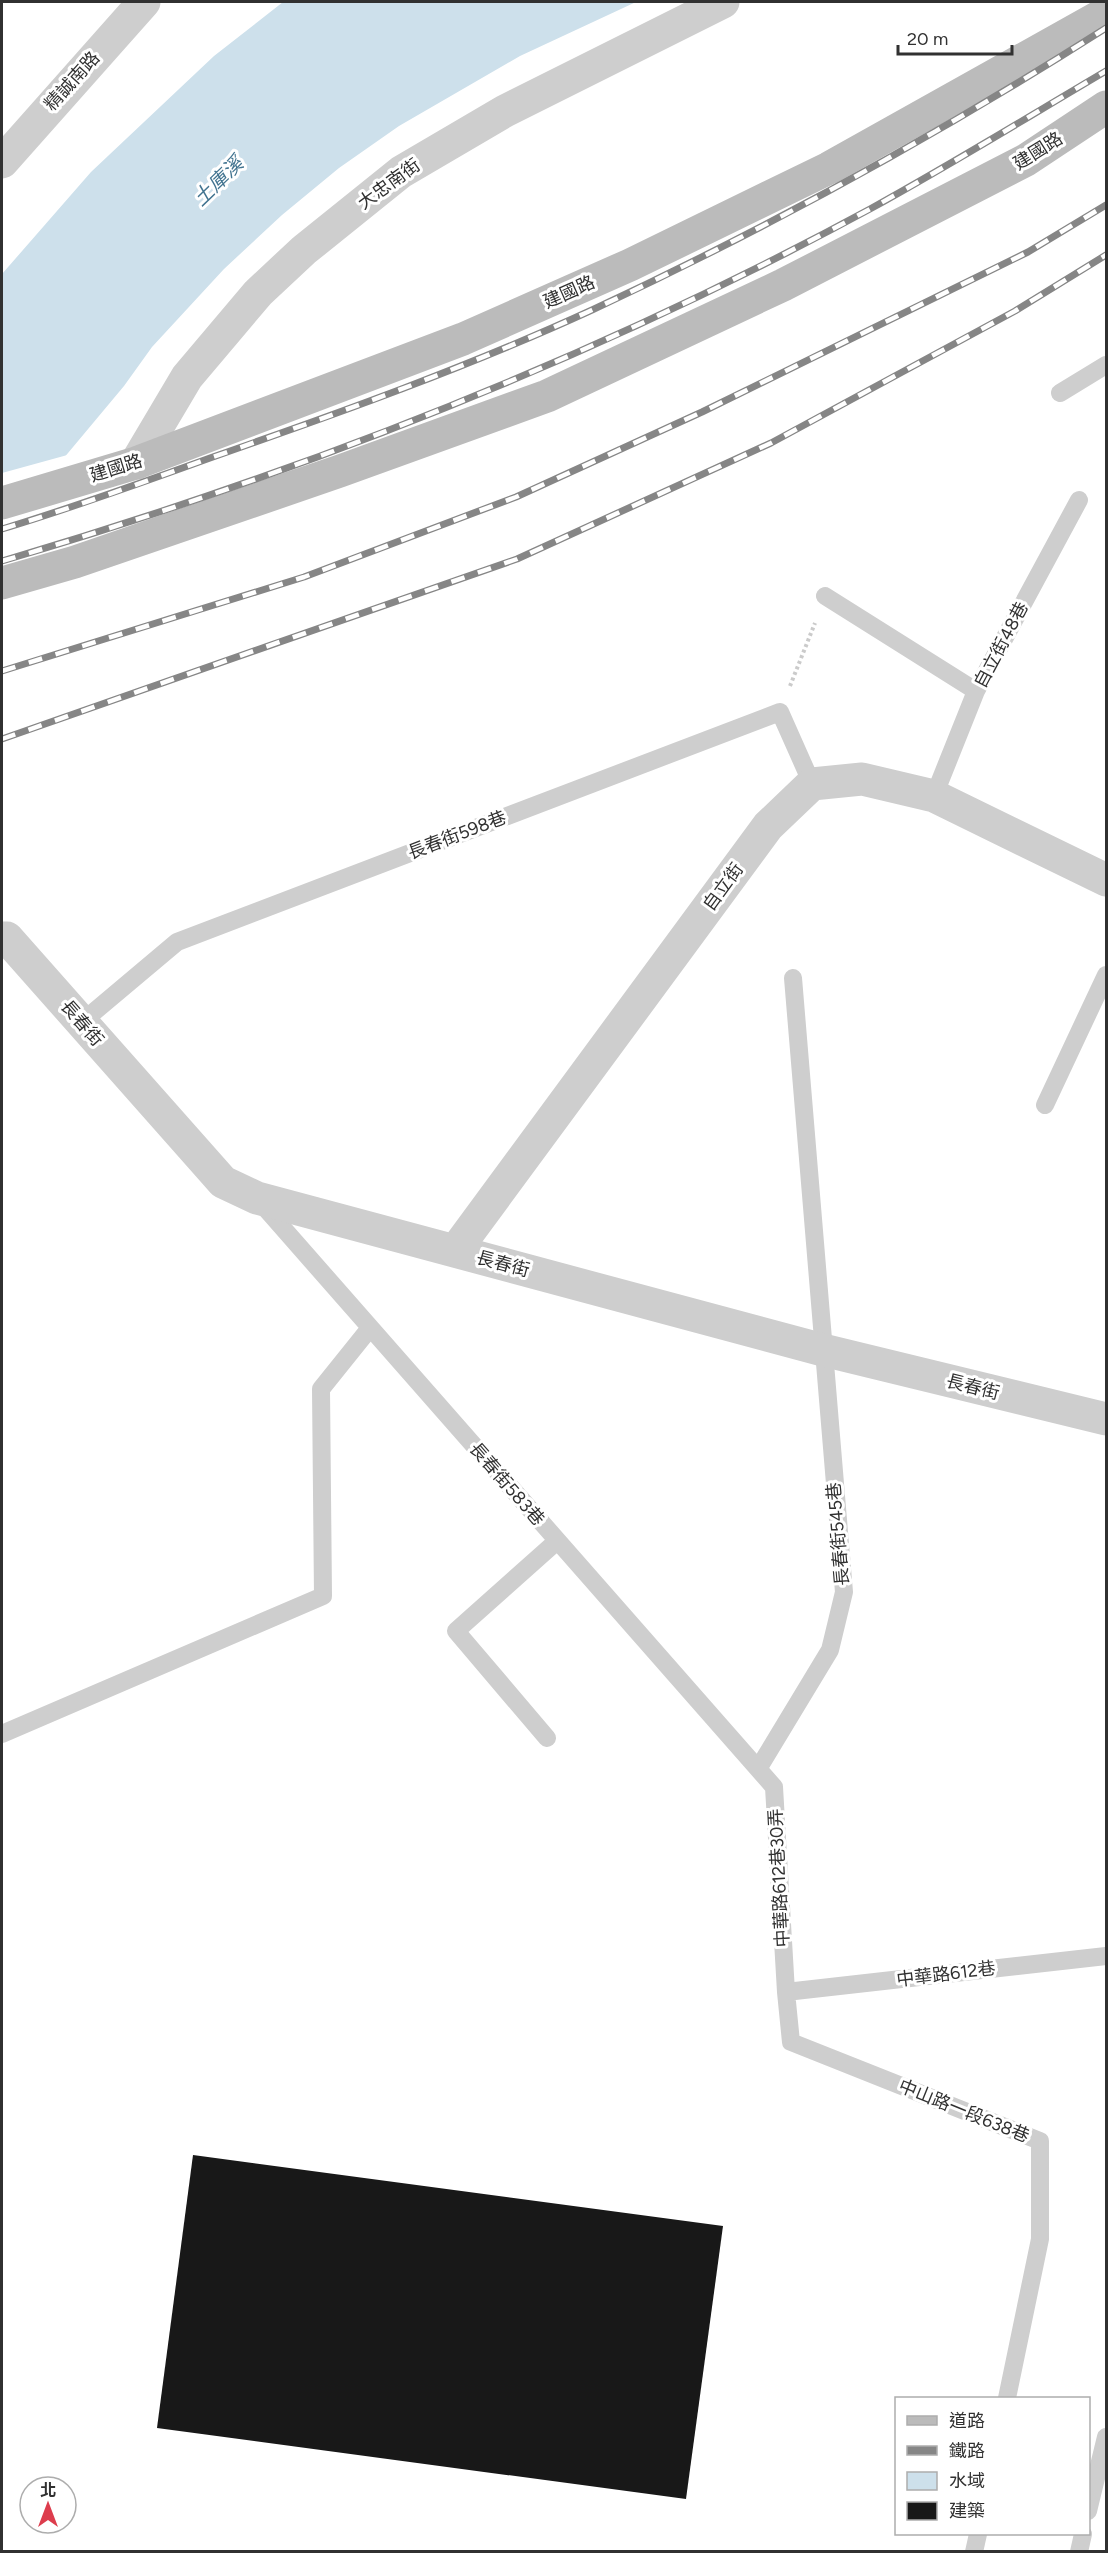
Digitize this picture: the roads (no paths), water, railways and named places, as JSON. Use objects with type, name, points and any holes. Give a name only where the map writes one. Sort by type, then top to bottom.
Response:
[{"type":"main road","name":"建國路","points":[[2,503],[136,463],[463,339],[630,265],[830,168],[1107,13]]},
{"type":"main road","name":"建國路","points":[[2,583],[75,562],[329,475],[547,396],[783,285],[1015,165],[1107,107]]},
{"type":"street","name":"精誠南路","points":[[2,162],[144,2]]},
{"type":"street","name":"大忠南街","points":[[136,463],[187,377],[258,293],[304,250],[401,172],[505,111],[723,2]]},
{"type":"street","points":[[812,784],[862,779],[934,796],[1107,880]]},
{"type":"street","name":"自立街","points":[[455,1251],[768,826],[812,784]]},
{"type":"street","name":"長春街","points":[[2,938],[7,938],[223,1182],[257,1198],[823,1350],[1107,1419]]},
{"type":"lane","points":[[1060,393],[1107,365]]},
{"type":"lane","name":"自立街48巷","points":[[934,796],[976,691],[1080,500]]},
{"type":"lane","points":[[825,596],[976,691]]},
{"type":"lane","name":"長春街598巷","points":[[82,1022],[177,942],[780,712],[812,784]]},
{"type":"lane","points":[[1045,1106],[1107,975]]},
{"type":"lane","name":"長春街545巷","points":[[758,1768],[830,1650],[844,1592],[792,978]]},
{"type":"lane","name":"長春街583巷","points":[[257,1198],[758,1768]]},
{"type":"lane","points":[[2,1734],[323,1596],[321,1389],[370,1328]]},
{"type":"lane","points":[[547,1738],[456,1631],[557,1541]]},
{"type":"lane","name":"中華路612巷30弄","points":[[758,1768],[774,1787],[786,1992]]},
{"type":"lane","name":"中華路612巷","points":[[786,1992],[1107,1956]]},
{"type":"lane","name":"中山路一段638巷","points":[[786,1992],[791,2042],[1040,2141],[1040,2239],[1007,2397]]},
{"type":"lane","points":[[1090,2507],[1107,2437]]},
{"type":"lane","points":[[974,2552],[978,2535]]},
{"type":"lane","points":[[1079,2552],[1083,2535]]},
{"type":"water","name":"土庫溪","points":[[283,2],[636,2],[520,56],[399,126],[339,168],[282,215],[224,269],[152,347],[124,386],[63,459],[2,622],[2,274],[91,172],[214,56]]},
{"type":"railway","points":[[2,529],[106,495],[355,406],[498,351],[592,310],[724,246],[854,177],[981,105],[1106,28]]},
{"type":"railway","points":[[2,561],[225,490],[445,408],[553,363],[766,263],[870,209],[1106,71]]},
{"type":"railway","points":[[2,671],[304,577],[516,497],[702,412],[1028,252],[1106,205]]},
{"type":"railway","points":[[2,739],[517,559],[771,443],[1015,311],[1106,255]]}]
